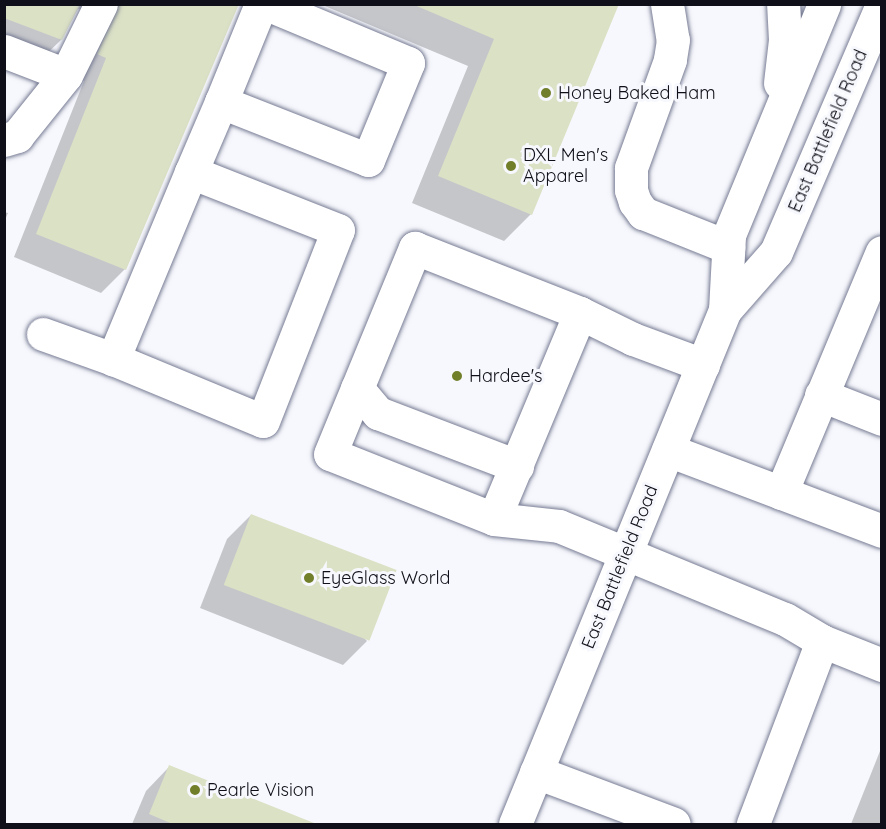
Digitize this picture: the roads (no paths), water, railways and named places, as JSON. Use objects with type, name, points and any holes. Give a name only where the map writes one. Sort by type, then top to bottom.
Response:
[{"type":"main road","points":[[4,140],[17,136],[31,122],[66,75],[101,4]]},
{"type":"main road","points":[[113,358],[261,4]]},
{"type":"main road","points":[[221,102],[368,160],[408,63],[267,4]]},
{"type":"main road","points":[[667,4],[673,40],[670,60],[631,168],[631,190],[635,202],[643,213],[728,248]]},
{"type":"main road","points":[[775,122],[785,40],[783,4]]},
{"type":"main road","name":"East Battlefield Road","points":[[515,825],[725,310],[729,235],[824,4]]},
{"type":"main road","name":"East Battlefield Road","points":[[725,310],[776,252],[882,4]]},
{"type":"main road","points":[[837,110],[882,50]]},
{"type":"main road","points":[[4,51],[66,75]]},
{"type":"main road","points":[[43,334],[113,358],[263,421],[338,230],[191,172]]},
{"type":"main road","points":[[703,365],[633,339],[580,313],[415,248],[330,454],[494,519],[559,526],[784,619],[822,641],[882,664]]},
{"type":"main road","points":[[781,493],[821,396],[870,311],[882,252]]},
{"type":"main road","points":[[494,519],[580,313]]},
{"type":"main road","points":[[357,388],[378,413],[517,466]]},
{"type":"main road","points":[[821,396],[882,419]]},
{"type":"main road","points":[[668,450],[882,531]]},
{"type":"main road","points":[[753,825],[822,641]]},
{"type":"main road","points":[[536,772],[674,825]]},
{"type":"place","name":"Honey Baked Ham","points":[[546,93]]},
{"type":"place","name":"DXL Men's Apparel","points":[[511,166]]},
{"type":"place","name":"Hardee's","points":[[457,376]]},
{"type":"place","name":"EyeGlass World","points":[[309,578]]},
{"type":"place","name":"Pearle Vision","points":[[195,790]]}]
